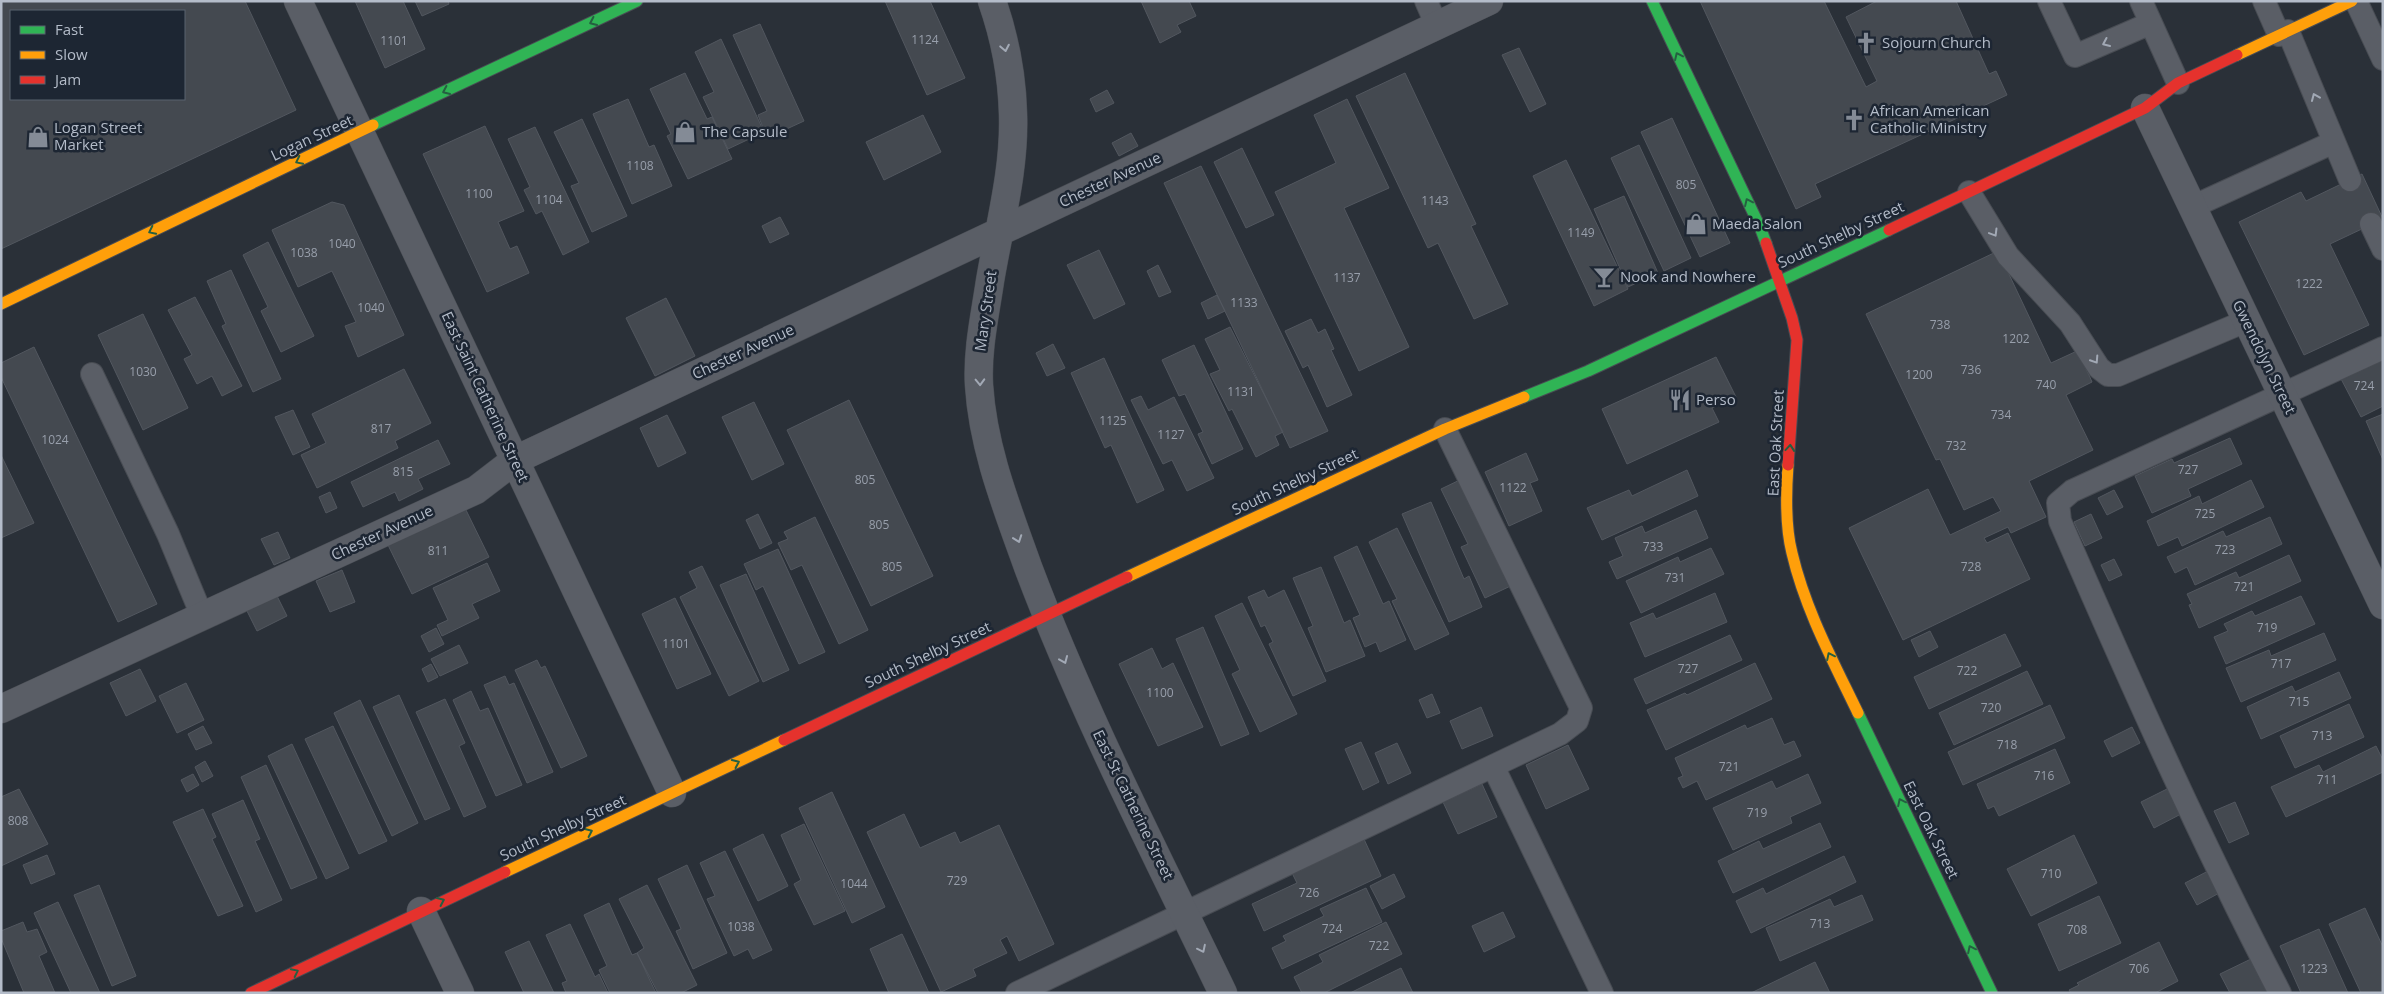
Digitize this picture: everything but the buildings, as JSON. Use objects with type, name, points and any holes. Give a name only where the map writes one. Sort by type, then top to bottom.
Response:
[{"type":"main road","name":"Logan Street","points":[[1,304],[637,1]]},
{"type":"main road","name":"East Oak Street","points":[[1652,1],[1760,228],[1792,318],[1797,340],[1786,487],[1792,554],[1807,600],[1824,642],[1992,993]]},
{"type":"main road","name":"South Shelby Street","points":[[251,993],[1046,615],[1446,429],[1588,371],[1778,280],[1969,192],[2145,108],[2178,83],[2352,1]]},
{"type":"street","name":"East Saint Catherine Street","points":[[298,1],[672,793]]},
{"type":"street","name":"Mary Street","points":[[992,1],[1002,30],[1010,73],[1013,117],[1008,180],[980,340],[979,385],[990,453],[1004,503],[1046,615]]},
{"type":"street","name":"Chester Avenue","points":[[1,709],[476,490],[515,460],[1489,1]]},
{"type":"street","name":"Gwendolyn Street","points":[[2145,108],[2383,605]]},
{"type":"street","name":"East St Catherine Street","points":[[1046,615],[1065,664],[1223,993]]},
{"type":"street","points":[[421,911],[460,993]]},
{"type":"lane","points":[[1426,1],[1438,26]]},
{"type":"lane","points":[[2049,1],[2075,56],[2151,23]]},
{"type":"lane","points":[[2141,1],[2178,83]]},
{"type":"lane","points":[[2264,1],[2284,33],[2350,180]]},
{"type":"lane","points":[[2356,1],[2383,59]]},
{"type":"lane","points":[[2192,207],[2334,142]]},
{"type":"lane","points":[[1969,192],[2008,256],[2070,323],[2099,368],[2108,375],[2118,375],[2246,321]]},
{"type":"lane","points":[[2371,224],[2383,249]]},
{"type":"lane","points":[[2280,993],[2244,924],[2116,650],[2060,520],[2058,503],[2072,491],[2383,348]]},
{"type":"lane","points":[[92,374],[168,534],[202,616]]},
{"type":"lane","points":[[1016,993],[1560,734],[1577,721],[1581,708],[1446,429]]},
{"type":"lane","points":[[1493,766],[1602,993]]},
{"type":"traffic: fast","points":[[373,125],[637,1]]},
{"type":"traffic: fast","points":[[1652,1],[1766,243]]},
{"type":"traffic: fast","points":[[1524,397],[1588,371],[1889,230]]},
{"type":"traffic: fast","points":[[1858,713],[1992,993]]},
{"type":"traffic: slow","points":[[2237,55],[2352,1]]},
{"type":"traffic: slow","points":[[1,304],[373,125]]},
{"type":"traffic: slow","points":[[1127,577],[1445,429],[1524,397]]},
{"type":"traffic: slow","points":[[1788,465],[1787,521],[1790,543],[1798,574],[1820,634],[1858,713]]},
{"type":"traffic: slow","points":[[505,872],[784,740]]},
{"type":"traffic: jam","points":[[1889,230],[2145,108],[2178,83],[2237,55]]},
{"type":"traffic: jam","points":[[1766,243],[1792,318],[1797,340],[1788,465]]},
{"type":"traffic: jam","points":[[784,740],[1127,577]]},
{"type":"traffic: jam","points":[[251,993],[505,872]]},
{"type":"place","name":"Sojourn Church","points":[[1866,43]]},
{"type":"place","name":"African American Catholic Ministry","points":[[1854,120]]},
{"type":"place","name":"The Capsule","points":[[685,132]]},
{"type":"place","name":"Logan Street Market","points":[[38,137]]},
{"type":"place","name":"Maeda Salon","points":[[1696,224]]},
{"type":"place","name":"Nook and Nowhere","points":[[1604,277]]},
{"type":"place","name":"Perso","points":[[1680,400]]}]
